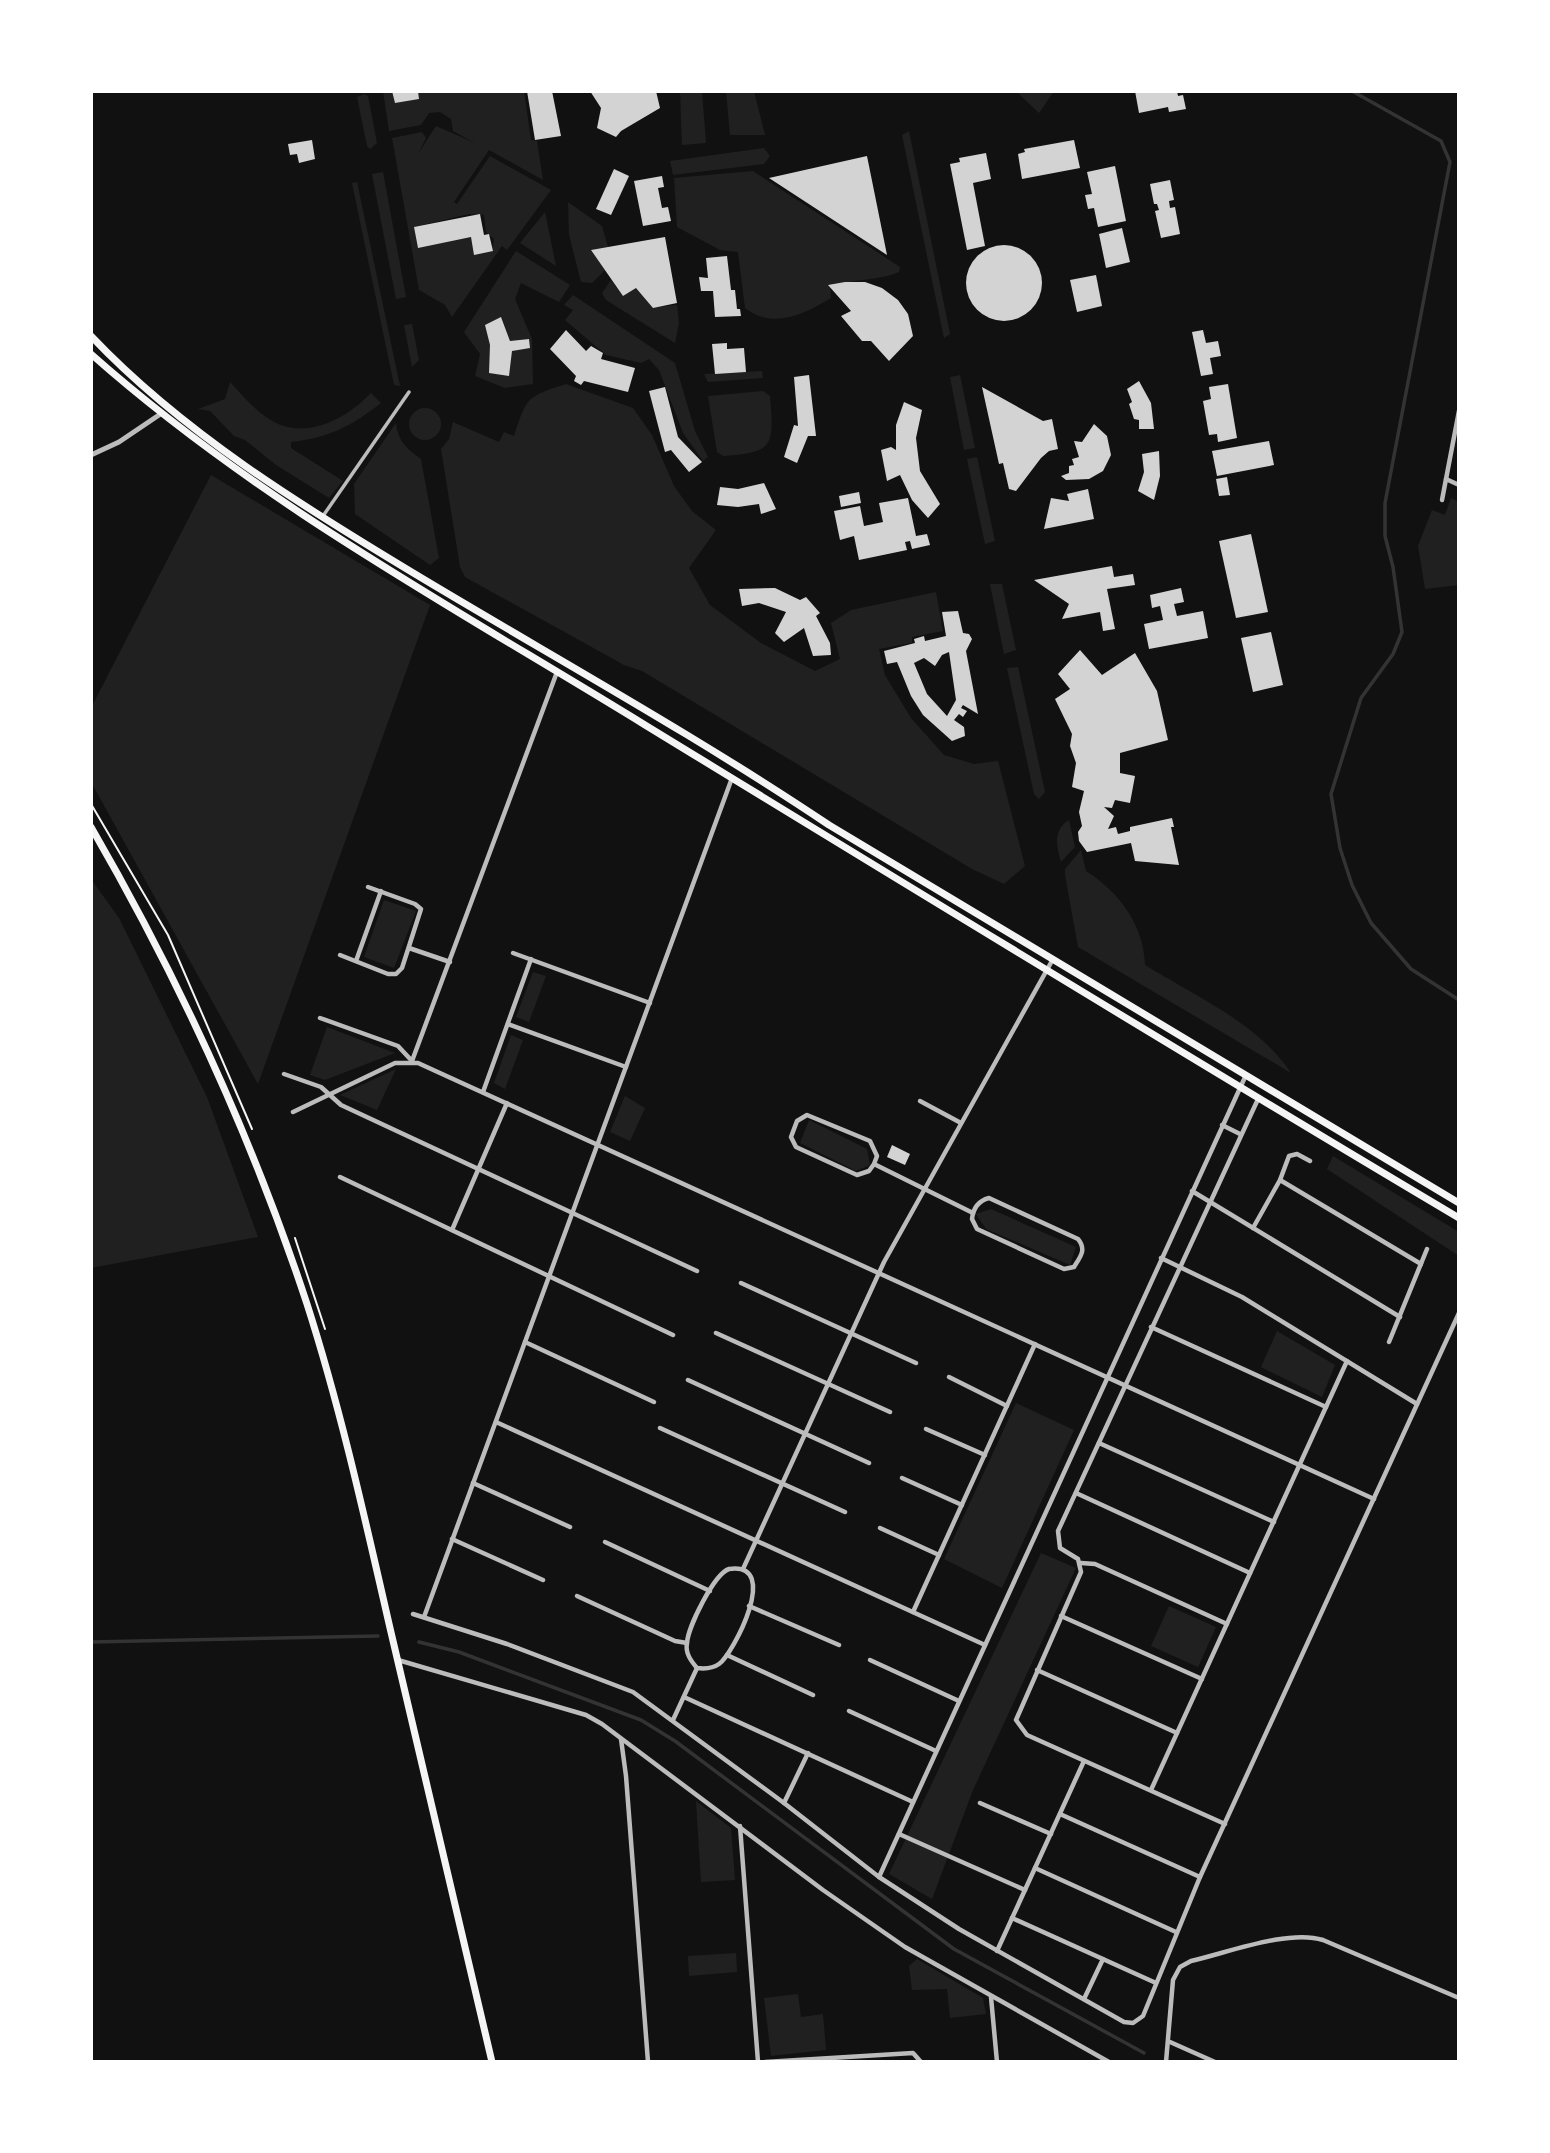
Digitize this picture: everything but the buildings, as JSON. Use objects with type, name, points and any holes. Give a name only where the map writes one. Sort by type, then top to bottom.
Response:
[{"type":"main road","points":[[91,336],[156,397],[234,457],[322,517],[559,661],[744,768],[829,825],[1459,1203]]},
{"type":"main road","points":[[91,354],[162,413],[308,520],[1046,972],[1459,1218]]},
{"type":"main road","points":[[732,778],[744,768]]},
{"type":"main road","points":[[91,827],[185,1001],[227,1093],[271,1202],[327,1372],[492,2062]]},
{"type":"street","points":[[322,517],[409,393]]},
{"type":"street","points":[[1442,500],[1459,411]]},
{"type":"street","points":[[91,455],[128,436],[162,413]]},
{"type":"street","points":[[1446,479],[1459,485]]},
{"type":"street","points":[[412,1062],[557,671]]},
{"type":"street","points":[[424,1617],[732,778]]},
{"type":"street","points":[[341,955],[388,974],[396,974],[402,968],[421,909],[415,904],[368,887]]},
{"type":"street","points":[[356,961],[381,891]]},
{"type":"street","points":[[409,948],[450,962]]},
{"type":"street","points":[[513,953],[650,1003]]},
{"type":"street","points":[[743,1569],[879,1272],[1054,958]]},
{"type":"street","points":[[483,1092],[531,960]]},
{"type":"street","points":[[320,1018],[398,1046],[412,1062],[508,1103],[1374,1499]]},
{"type":"street","points":[[508,1024],[626,1067]]},
{"type":"street","points":[[293,1112],[395,1063],[412,1062]]},
{"type":"street","points":[[284,1074],[321,1087],[341,1105],[698,1271]]},
{"type":"street","points":[[879,1877],[1246,1075]]},
{"type":"street","points":[[1227,1624],[1099,1566],[1081,1563],[1058,1544],[1058,1531],[1259,1097]]},
{"type":"street","points":[[920,1101],[961,1123]]},
{"type":"street","points":[[452,1230],[508,1103]]},
{"type":"street","points":[[807,1115],[870,1141],[877,1156],[874,1164],[869,1171],[857,1175],[796,1147],[791,1137],[797,1121],[807,1115]]},
{"type":"street","points":[[1222,1125],[1240,1134]]},
{"type":"street","points":[[1253,1228],[1280,1180],[1289,1156],[1297,1154],[1310,1161]]},
{"type":"street","points":[[874,1164],[973,1213]]},
{"type":"street","points":[[340,1177],[673,1335]]},
{"type":"street","points":[[1280,1180],[1421,1264]]},
{"type":"street","points":[[1192,1191],[1399,1317]]},
{"type":"street","points":[[989,1198],[1078,1239],[1083,1245],[1083,1253],[1074,1267],[1064,1269],[977,1229],[972,1219],[973,1213],[978,1203],[989,1198]]},
{"type":"street","points":[[1389,1342],[1427,1249]]},
{"type":"street","points":[[1161,1258],[1228,1289],[1417,1405]]},
{"type":"street","points":[[741,1283],[916,1363]]},
{"type":"street","points":[[413,1614],[620,1685],[673,1720],[879,1877],[997,1951],[1124,2022],[1137,2021],[1143,2016],[1200,1877],[1459,1313]]},
{"type":"street","points":[[1151,1328],[1326,1408]]},
{"type":"street","points":[[716,1333],[890,1412]]},
{"type":"street","points":[[525,1342],[654,1402]]},
{"type":"street","points":[[913,1612],[1035,1344]]},
{"type":"street","points":[[1151,1791],[1347,1361]]},
{"type":"street","points":[[949,1377],[1007,1406]]},
{"type":"street","points":[[688,1380],[869,1462]]},
{"type":"street","points":[[496,1422],[985,1645]]},
{"type":"street","points":[[660,1428],[845,1512]]},
{"type":"street","points":[[926,1429],[985,1455]]},
{"type":"street","points":[[1099,1443],[1274,1522]]},
{"type":"street","points":[[902,1479],[962,1505]]},
{"type":"street","points":[[473,1483],[570,1527]]},
{"type":"street","points":[[1076,1493],[1250,1573]]},
{"type":"street","points":[[880,1528],[939,1555]]},
{"type":"street","points":[[452,1539],[543,1580]]},
{"type":"street","points":[[605,1542],[710,1591]]},
{"type":"street","points":[[1081,1563],[1081,1572],[1018,1711],[1017,1725],[1027,1735],[1225,1824]]},
{"type":"street","points":[[697,1668],[689,1657],[687,1643],[716,1578],[724,1571],[743,1569]]},
{"type":"street","points":[[697,1668],[715,1666],[727,1655],[755,1586],[743,1569]]},
{"type":"street","points":[[577,1596],[675,1641],[687,1643]]},
{"type":"street","points":[[749,1606],[839,1645]]},
{"type":"street","points":[[1061,1616],[1202,1679]]},
{"type":"street","points":[[727,1655],[813,1695]]},
{"type":"street","points":[[398,1660],[586,1715],[896,1940],[1109,2062]]},
{"type":"street","points":[[870,1660],[959,1701]]},
{"type":"street","points":[[673,1720],[697,1668]]},
{"type":"street","points":[[1037,1670],[1177,1733]]},
{"type":"street","points":[[684,1697],[913,1802]]},
{"type":"street","points":[[849,1711],[936,1751]]},
{"type":"street","points":[[620,1739],[626,1776],[648,2062]]},
{"type":"street","points":[[784,1803],[808,1754]]},
{"type":"street","points":[[997,1951],[1084,1761]]},
{"type":"street","points":[[980,1803],[1051,1834]]},
{"type":"street","points":[[1060,1814],[1200,1877]]},
{"type":"street","points":[[740,1825],[758,2062]]},
{"type":"street","points":[[899,1834],[1025,1891]]},
{"type":"street","points":[[1035,1868],[1177,1932]]},
{"type":"street","points":[[1012,1918],[1156,1983]]},
{"type":"street","points":[[1166,2062],[1170,2042],[1173,1980],[1180,1967],[1191,1961],[1293,1937],[1311,1936],[1323,1940],[1459,1998]]},
{"type":"street","points":[[1084,1999],[1103,1959]]},
{"type":"street","points":[[991,1996],[997,2062]]},
{"type":"street","points":[[1170,2042],[1215,2062]]},
{"type":"street","points":[[765,2062],[913,2053],[921,2062]]},
{"type":"street","points":[[841,2056],[844,2062]]},
{"type":"path","points":[[91,804],[168,935],[252,1128]]},
{"type":"path","points":[[291,1230],[311,1280],[326,1331]]},
{"type":"shaded area","points":[[383,91],[392,91],[395,103],[419,99],[418,91],[524,91],[531,140],[537,141],[543,180],[489,150],[454,202],[457,204],[490,156],[551,190],[507,250],[502,246],[452,317],[445,305],[419,290],[392,138],[422,132],[426,138],[418,154],[436,126],[475,143],[453,131],[451,119],[440,112],[429,113],[421,125],[389,131]],"holes":[[[469,214],[484,215],[486,232],[494,239],[492,251],[473,246],[471,237],[418,247],[414,227]]]},
{"type":"shaded area","points":[[680,91],[702,91],[706,143],[682,145]]},
{"type":"shaded area","points":[[726,91],[754,91],[765,135],[730,135]]},
{"type":"shaded area","points":[[1016,91],[1054,91],[1039,113]]},
{"type":"shaded area","points":[[364,94],[368,96],[377,143],[370,149],[367,146],[357,97]]},
{"type":"shaded area","points":[[909,131],[950,334],[944,338],[902,135]]},
{"type":"shaded area","points":[[764,148],[770,156],[764,164],[673,175],[670,161]]},
{"type":"shaded area","points":[[753,171],[900,267],[899,272],[830,286],[831,298],[799,314],[777,319],[755,315],[745,308],[738,252],[720,250],[677,227],[674,178]]},
{"type":"shaded area","points":[[383,172],[406,297],[396,299],[372,174]]},
{"type":"shaded area","points":[[357,182],[400,386],[394,385],[352,183]]},
{"type":"shaded area","points":[[568,202],[602,226],[608,247],[591,250],[605,270],[592,283],[581,282],[569,235]]},
{"type":"shaded area","points":[[545,212],[556,266],[520,243]]},
{"type":"shaded area","points":[[516,251],[570,285],[559,302],[521,283],[515,299],[532,339],[533,384],[505,388],[475,376],[480,354],[464,332]],"holes":[[[502,318],[510,341],[529,339],[530,347],[512,351],[509,375],[490,373],[490,345],[486,325]]]},
{"type":"shaded area","points":[[611,280],[623,296],[636,288],[653,307],[677,305],[679,323],[675,343],[606,300],[602,293]]},
{"type":"shaded area","points":[[573,295],[675,363],[695,431],[708,457],[703,461],[683,433],[659,370],[649,359],[641,363],[606,355],[565,320],[573,310],[564,305]]},
{"type":"shaded area","points":[[412,324],[419,360],[412,367],[404,325]]},
{"type":"shaded area","points":[[762,371],[763,378],[708,382],[704,374]]},
{"type":"shaded area","points":[[960,375],[975,448],[964,450],[950,377]]},
{"type":"shaded area","points":[[230,382],[266,417],[280,425],[294,428],[322,425],[336,419],[349,412],[371,393],[381,403],[339,430],[291,442],[291,448],[343,481],[329,498],[276,465],[245,440],[234,436],[210,411],[198,409],[225,399]]},
{"type":"shaded area","points":[[566,384],[633,408],[652,435],[674,486],[692,511],[716,530],[689,568],[710,605],[761,643],[815,671],[840,659],[831,623],[851,610],[936,592],[943,631],[912,637],[912,643],[879,649],[885,675],[911,718],[944,755],[974,764],[998,761],[1025,866],[1004,884],[972,869],[642,671],[624,665],[465,577],[460,567],[441,449],[449,439],[453,422],[499,442],[504,432],[514,436],[530,400]]},
{"type":"shaded area","points":[[763,391],[770,396],[772,426],[767,444],[761,449],[740,454],[723,456],[717,452],[708,396]]},
{"type":"shaded area","points":[[425,408],[436,413],[441,424],[436,435],[425,440],[414,435],[409,424],[414,413]]},
{"type":"shaded area","points":[[396,423],[404,444],[421,459],[439,558],[430,565],[355,514],[354,484]]},
{"type":"shaded area","points":[[977,457],[995,541],[985,544],[967,459]]},
{"type":"shaded area","points":[[211,475],[430,605],[258,1084],[91,782],[91,708]]},
{"type":"shaded area","points":[[1451,498],[1459,502],[1459,585],[1425,589],[1418,546],[1432,510],[1445,515]]},
{"type":"shaded area","points":[[990,584],[1002,584],[1016,650],[1004,654]]},
{"type":"shaded area","points":[[1018,667],[1045,792],[1039,799],[1034,794],[1007,668]]},
{"type":"shaded area","points":[[1069,820],[1075,847],[1061,862],[1057,845],[1058,834]]},
{"type":"shaded area","points":[[1081,850],[1086,871],[1119,899],[1135,923],[1144,950],[1145,965],[1243,1025],[1277,1055],[1291,1073],[1078,947],[1065,869]]},
{"type":"shaded area","points":[[91,879],[119,918],[207,1097],[258,1237],[91,1268]]},
{"type":"shaded area","points":[[384,900],[416,911],[394,968],[364,957]]},
{"type":"shaded area","points":[[533,972],[546,976],[529,1022],[516,1017]]},
{"type":"shaded area","points":[[327,1027],[395,1053],[325,1080],[310,1075]]},
{"type":"shaded area","points":[[511,1035],[523,1040],[505,1089],[494,1083]]},
{"type":"shaded area","points":[[396,1069],[377,1110],[340,1095]]},
{"type":"shaded area","points":[[625,1096],[645,1108],[630,1141],[610,1132]]},
{"type":"shaded area","points":[[809,1120],[867,1149],[870,1165],[856,1171],[800,1143]]},
{"type":"shaded area","points":[[1333,1156],[1459,1232],[1459,1256],[1327,1169]]},
{"type":"shaded area","points":[[991,1209],[1076,1247],[1070,1265],[986,1229],[976,1214]]},
{"type":"shaded area","points":[[1277,1331],[1335,1365],[1322,1397],[1261,1367]]},
{"type":"shaded area","points":[[1016,1403],[1074,1430],[1002,1588],[944,1559]]},
{"type":"shaded area","points":[[1041,1553],[1076,1568],[973,1790],[932,1899],[889,1874]]},
{"type":"shaded area","points":[[1169,1606],[1216,1627],[1198,1667],[1151,1646]]},
{"type":"shaded area","points":[[696,1801],[731,1828],[735,1880],[701,1882]]},
{"type":"shaded area","points":[[736,1953],[737,1972],[689,1976],[688,1956]]},
{"type":"shaded area","points":[[917,1959],[983,1998],[986,2014],[950,2018],[947,1989],[912,1990],[909,1966]]},
{"type":"shaded area","points":[[798,1994],[801,2017],[823,2014],[826,2050],[771,2056],[764,1998]]},
{"type":"waterway","points":[[1352,91],[1441,141],[1450,162],[1385,503],[1385,536],[1393,567],[1402,632],[1393,654],[1361,698],[1331,794],[1340,848],[1352,885],[1371,923],[1411,969],[1459,1000]]},
{"type":"waterway","points":[[91,1642],[378,1636]]},
{"type":"waterway","points":[[419,1642],[459,1652],[641,1720],[675,1741],[954,1949],[1144,2053]]}]
